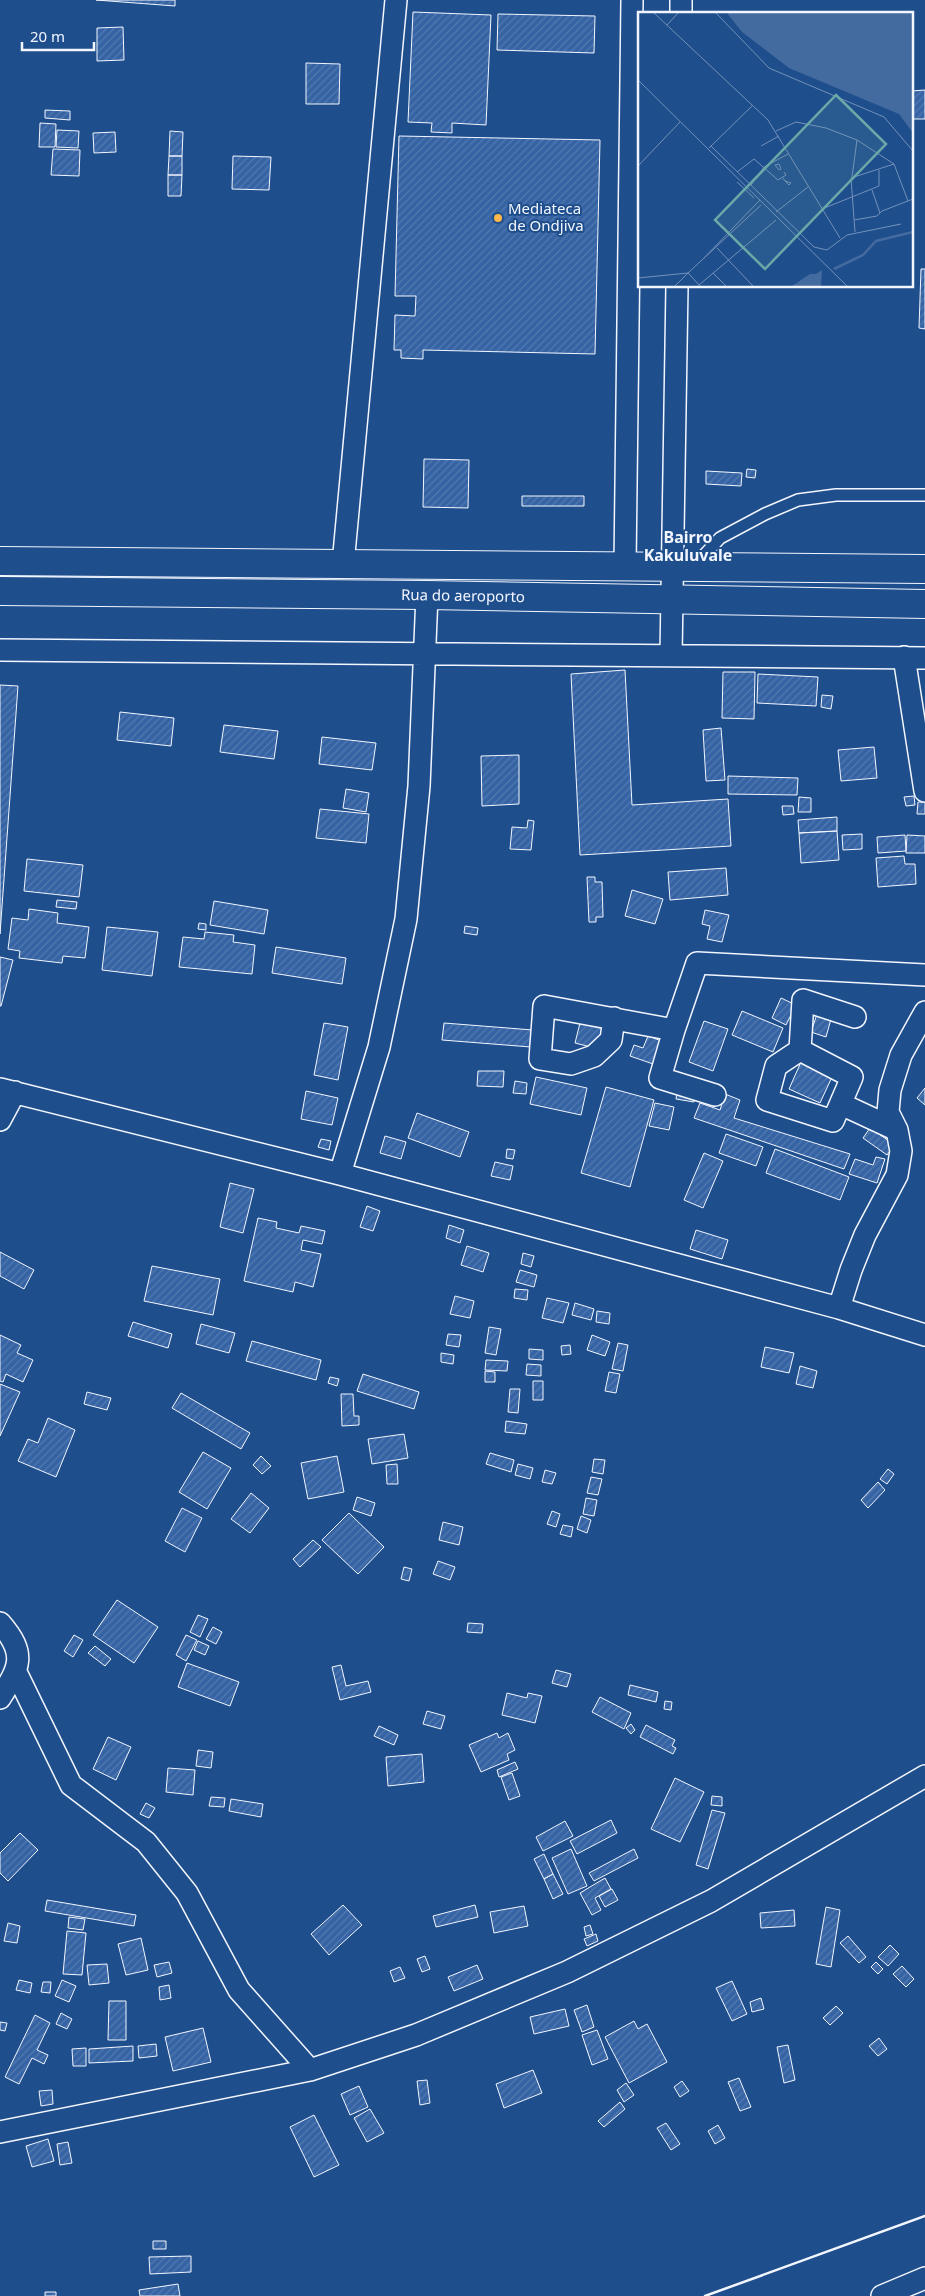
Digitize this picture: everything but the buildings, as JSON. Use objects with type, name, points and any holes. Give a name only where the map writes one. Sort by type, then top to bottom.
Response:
[{"type":"main road","name":"Rua do aeroporto","points":[[0,561],[925,569]]},
{"type":"main road","name":"Rua do aeroporto","points":[[0,590],[925,604]]},
{"type":"street","points":[[343,564],[396,0]]},
{"type":"street","points":[[625,566],[632,0]]},
{"type":"street","points":[[671,656],[672,599],[683,567],[677,288]]},
{"type":"street","points":[[340,1174],[379,1047],[406,919],[419,786],[427,595]]},
{"type":"street","points":[[0,650],[423,655],[915,657],[925,791]]},
{"type":"street","points":[[715,1095],[660,1078],[697,963],[925,975]]},
{"type":"street","points":[[800,1050],[803,1000],[855,1017]]},
{"type":"street","points":[[839,1308],[851,1270],[862,1244],[897,1175],[901,1151],[897,1130],[888,1112],[890,1090],[901,1055],[925,1012]]},
{"type":"street","points":[[614,1018],[674,1030]]},
{"type":"street","points":[[800,1050],[852,1077],[834,1121],[767,1100],[776,1066],[800,1050]]},
{"type":"street","points":[[0,1120],[7,1091],[340,1174],[839,1308],[925,1335]]},
{"type":"street","points":[[841,1104],[897,1130]]},
{"type":"street","points":[[0,1624],[10,1635],[18,1653],[16,1672],[0,1698]]},
{"type":"street","points":[[16,1672],[71,1785],[146,1842],[187,1893],[238,1990],[310,2070]]},
{"type":"street","points":[[0,2132],[310,2070],[416,2035],[567,1972],[711,1901],[925,1776]]},
{"type":"street","points":[[882,2296],[925,2278]]},
{"type":"lane","points":[[683,567],[720,538],[764,514],[798,500],[836,495],[925,495]]},
{"type":"wall","points":[[705,2296],[925,2216]]},
{"type":"place","name":"Mediateca de Ondjiva","points":[[498,218]]},
{"type":"district","name":"Bairro Kakuluvale","points":[[688,546]]}]
